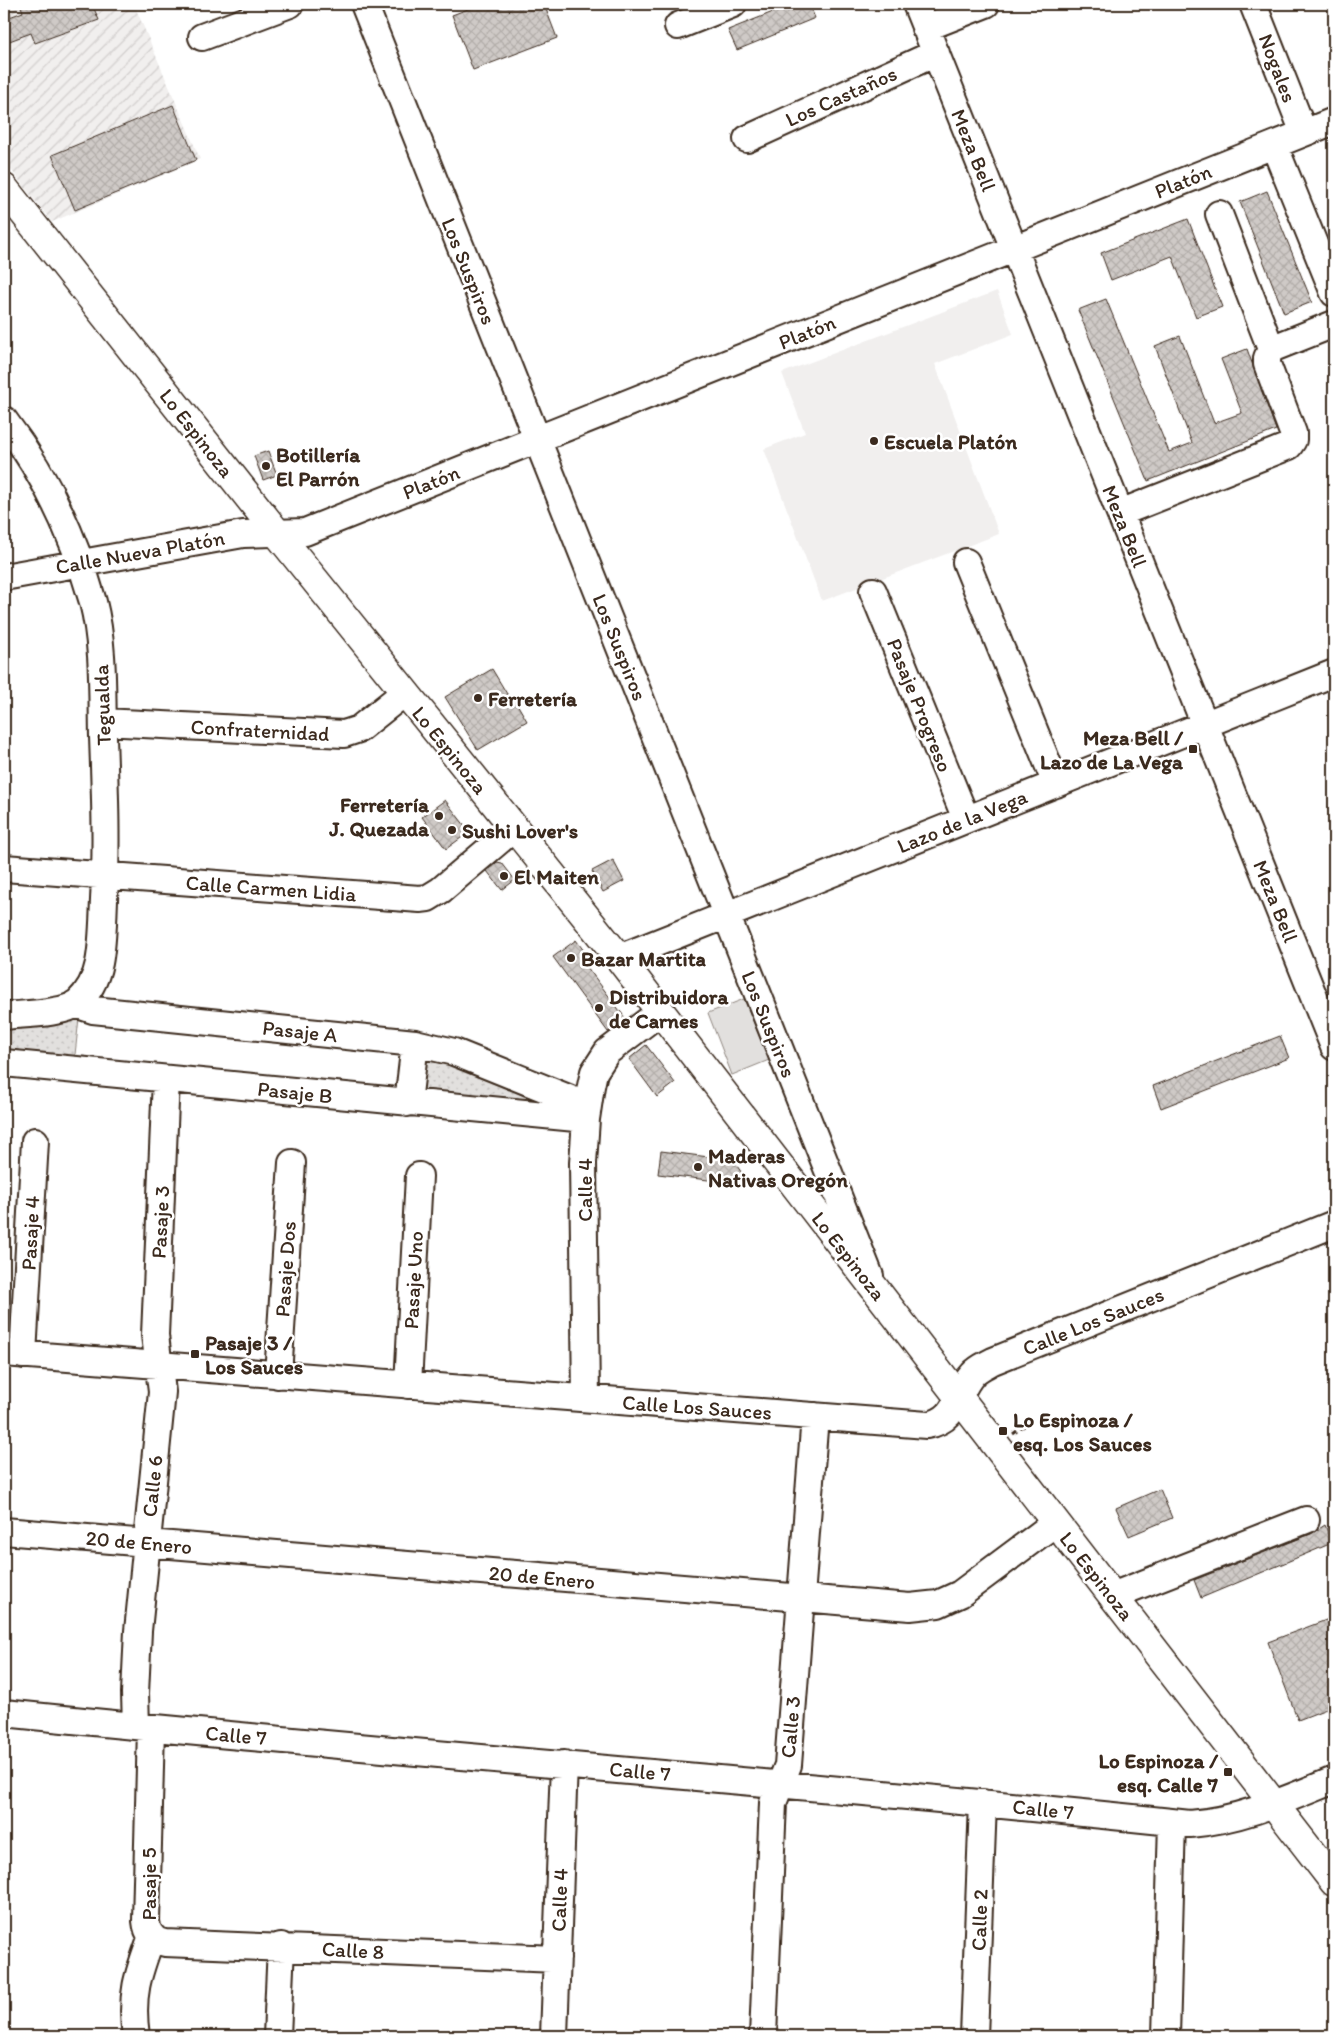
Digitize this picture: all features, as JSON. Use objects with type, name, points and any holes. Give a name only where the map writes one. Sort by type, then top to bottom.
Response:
[{"type":"main road","name":"Lo Espinoza","points":[[4,188],[404,693],[618,958],[1334,1882]]},
{"type":"street","points":[[202,37],[290,4]]},
{"type":"street","name":"Los Suspiros","points":[[364,4],[876,1290]]},
{"type":"street","points":[[678,26],[733,4]]},
{"type":"street","name":"Meza Bell","points":[[916,4],[1334,1047]]},
{"type":"street","points":[[925,28],[986,4]]},
{"type":"street","name":"Nogales","points":[[1253,4],[1304,133]]},
{"type":"street","name":"Los Castaños","points":[[746,139],[936,53]]},
{"type":"street","name":"Platón","points":[[277,533],[305,532],[1334,121]]},
{"type":"street","points":[[1274,145],[1334,293]]},
{"type":"street","points":[[1219,214],[1272,349]]},
{"type":"street","points":[[1120,513],[1289,446],[1293,440],[1293,433],[1267,364],[1267,358],[1272,349],[1334,324]]},
{"type":"street","name":"Tegualda","points":[[4,420],[24,447],[45,481],[66,523],[92,602],[98,628],[106,827],[102,941],[98,966],[89,989],[75,1004]]},
{"type":"street","name":"Calle Nueva Platón","points":[[4,576],[243,534],[277,533]]},
{"type":"street","points":[[966,562],[1056,784]]},
{"type":"street","name":"Pasaje Progreso","points":[[873,592],[966,819]]},
{"type":"street","name":"Lazo de la Vega","points":[[618,958],[1334,673]]},
{"type":"street","name":"Confraternidad","points":[[103,722],[344,734],[360,729],[404,693]]},
{"type":"street","name":"Calle Carmen Lidia","points":[[4,868],[420,899],[428,898],[441,890],[513,829]]},
{"type":"street","points":[[4,1016],[60,1010],[75,1004]]},
{"type":"street","name":"Pasaje A","points":[[75,1004],[93,1010],[416,1042],[454,1052],[587,1113]]},
{"type":"street","name":"Calle 4","points":[[586,1398],[583,1196],[587,1113],[594,1072],[600,1060],[616,1044],[660,1012]]},
{"type":"street","points":[[408,1103],[416,1042]]},
{"type":"street","name":"Pasaje B","points":[[4,1063],[408,1103],[587,1113]]},
{"type":"street","name":"Pasaje 3","points":[[158,1365],[155,1335],[166,1079]]},
{"type":"street","name":"Pasaje 4","points":[[13,1354],[35,1141]]},
{"type":"street","name":"Pasaje Dos","points":[[278,1375],[292,1163]]},
{"type":"street","name":"Pasaje Uno","points":[[408,1385],[419,1176]]},
{"type":"street","name":"Calle Los Sauces","points":[[13,1354],[927,1425],[946,1418],[960,1399],[963,1388],[973,1374],[993,1362],[1334,1224]]},
{"type":"street","name":"Calle 6","points":[[143,1727],[136,1660],[162,1392],[158,1365]]},
{"type":"street","name":"Calle 3","points":[[764,2036],[773,1803],[788,1765],[815,1416]]},
{"type":"street","points":[[1112,1596],[1306,1520]]},
{"type":"street","name":"20 de Enero","points":[[4,1531],[910,1607],[938,1604],[960,1594],[1055,1523]]},
{"type":"street","name":"Calle 7","points":[[4,1713],[781,1783],[1190,1824],[1222,1821],[1273,1804],[1334,1780]]},
{"type":"street","name":"Pasaje 5","points":[[136,2036],[133,2007],[135,1985],[152,1936],[148,1932],[146,1921],[143,1727]]},
{"type":"street","name":"Calle 4","points":[[554,2036],[564,1764]]},
{"type":"street","name":"Calle 2","points":[[974,2036],[983,1803]]},
{"type":"street","points":[[1166,2036],[1172,1822]]},
{"type":"street","name":"Calle 8","points":[[152,1936],[165,1943],[281,1946],[557,1959]]},
{"type":"street","points":[[277,2036],[281,1946]]},
{"type":"path","points":[[1008,1438],[1031,1421]]},
{"type":"shaded area","points":[[4,4],[148,4],[136,9],[200,159],[52,222],[4,161]]},
{"type":"shaded area","name":"Escuela Platón","points":[[997,291],[1013,334],[935,364],[999,534],[822,601],[764,449],[805,433],[782,373]]},
{"type":"shaded area","points":[[744,999],[769,1060],[732,1075],[708,1013]]},
{"type":"shaded area","points":[[79,1018],[74,1064],[4,1057],[4,1028]]},
{"type":"shaded area","points":[[422,1052],[448,1056],[556,1113],[416,1098]]},
{"type":"building","points":[[20,4],[92,4],[99,20],[35,43],[31,33],[4,43],[4,19],[23,12]]},
{"type":"building","points":[[481,4],[544,4],[557,38],[473,70],[452,15]]},
{"type":"building","points":[[793,4],[809,4],[815,18],[737,50],[728,30]]},
{"type":"building","points":[[173,105],[196,160],[75,210],[52,155]]},
{"type":"building","points":[[1267,191],[1312,302],[1284,313],[1240,202]]},
{"type":"building","points":[[1188,219],[1222,307],[1196,317],[1172,256],[1111,280],[1101,253]]},
{"type":"building","points":[[1106,299],[1169,452],[1192,443],[1155,346],[1180,336],[1214,423],[1242,413],[1221,359],[1247,349],[1276,430],[1148,481],[1078,310]]},
{"type":"building","name":"Botillería El Parrón","points":[[268,451],[277,475],[263,480],[254,456]]},
{"type":"building","points":[[492,669],[510,699],[513,697],[527,721],[478,750],[445,697]]},
{"type":"building","points":[[445,800],[466,827],[465,835],[446,849],[422,817]]},
{"type":"building","points":[[613,860],[624,881],[603,892],[592,871]]},
{"type":"building","points":[[497,862],[502,863],[515,880],[502,890],[487,871]]},
{"type":"building","points":[[576,940],[590,959],[584,963],[626,1019],[608,1032],[553,957]]},
{"type":"building","points":[[1280,1036],[1289,1058],[1161,1108],[1153,1086]]},
{"type":"building","points":[[646,1045],[675,1083],[657,1097],[629,1059]]},
{"type":"building","name":"Maderas Nativas Oregón","points":[[661,1151],[733,1160],[750,1185],[658,1174]]},
{"type":"building","points":[[1160,1489],[1172,1518],[1129,1536],[1116,1508]]},
{"type":"building","points":[[1325,1525],[1332,1543],[1201,1598],[1194,1580],[1311,1534]]},
{"type":"building","points":[[1334,1617],[1334,1706],[1298,1720],[1268,1642]]},
{"type":"place","name":"Escuela Platón","points":[[874,441]]},
{"type":"place","name":"Botillería El Parrón","points":[[266,466]]},
{"type":"place","name":"Ferretería","points":[[478,698]]},
{"type":"place","name":"Meza Bell / Lazo de La Vega","points":[[1193,749]]},
{"type":"place","name":"Ferretería J. Quezada","points":[[439,816]]},
{"type":"place","name":"Sushi Lover's","points":[[452,830]]},
{"type":"place","name":"El Maiten","points":[[504,876]]},
{"type":"place","name":"Bazar Martita","points":[[571,958]]},
{"type":"place","name":"Distribuidora de Carnes","points":[[599,1008]]},
{"type":"place","name":"Maderas Nativas Oregón","points":[[698,1167]]},
{"type":"place","name":"Pasaje 3 / Los Sauces","points":[[195,1354]]},
{"type":"place","name":"Lo Espinoza / esq. Los Sauces","points":[[1003,1431]]},
{"type":"place","name":"Lo Espinoza / esq. Calle 7","points":[[1228,1772]]}]
